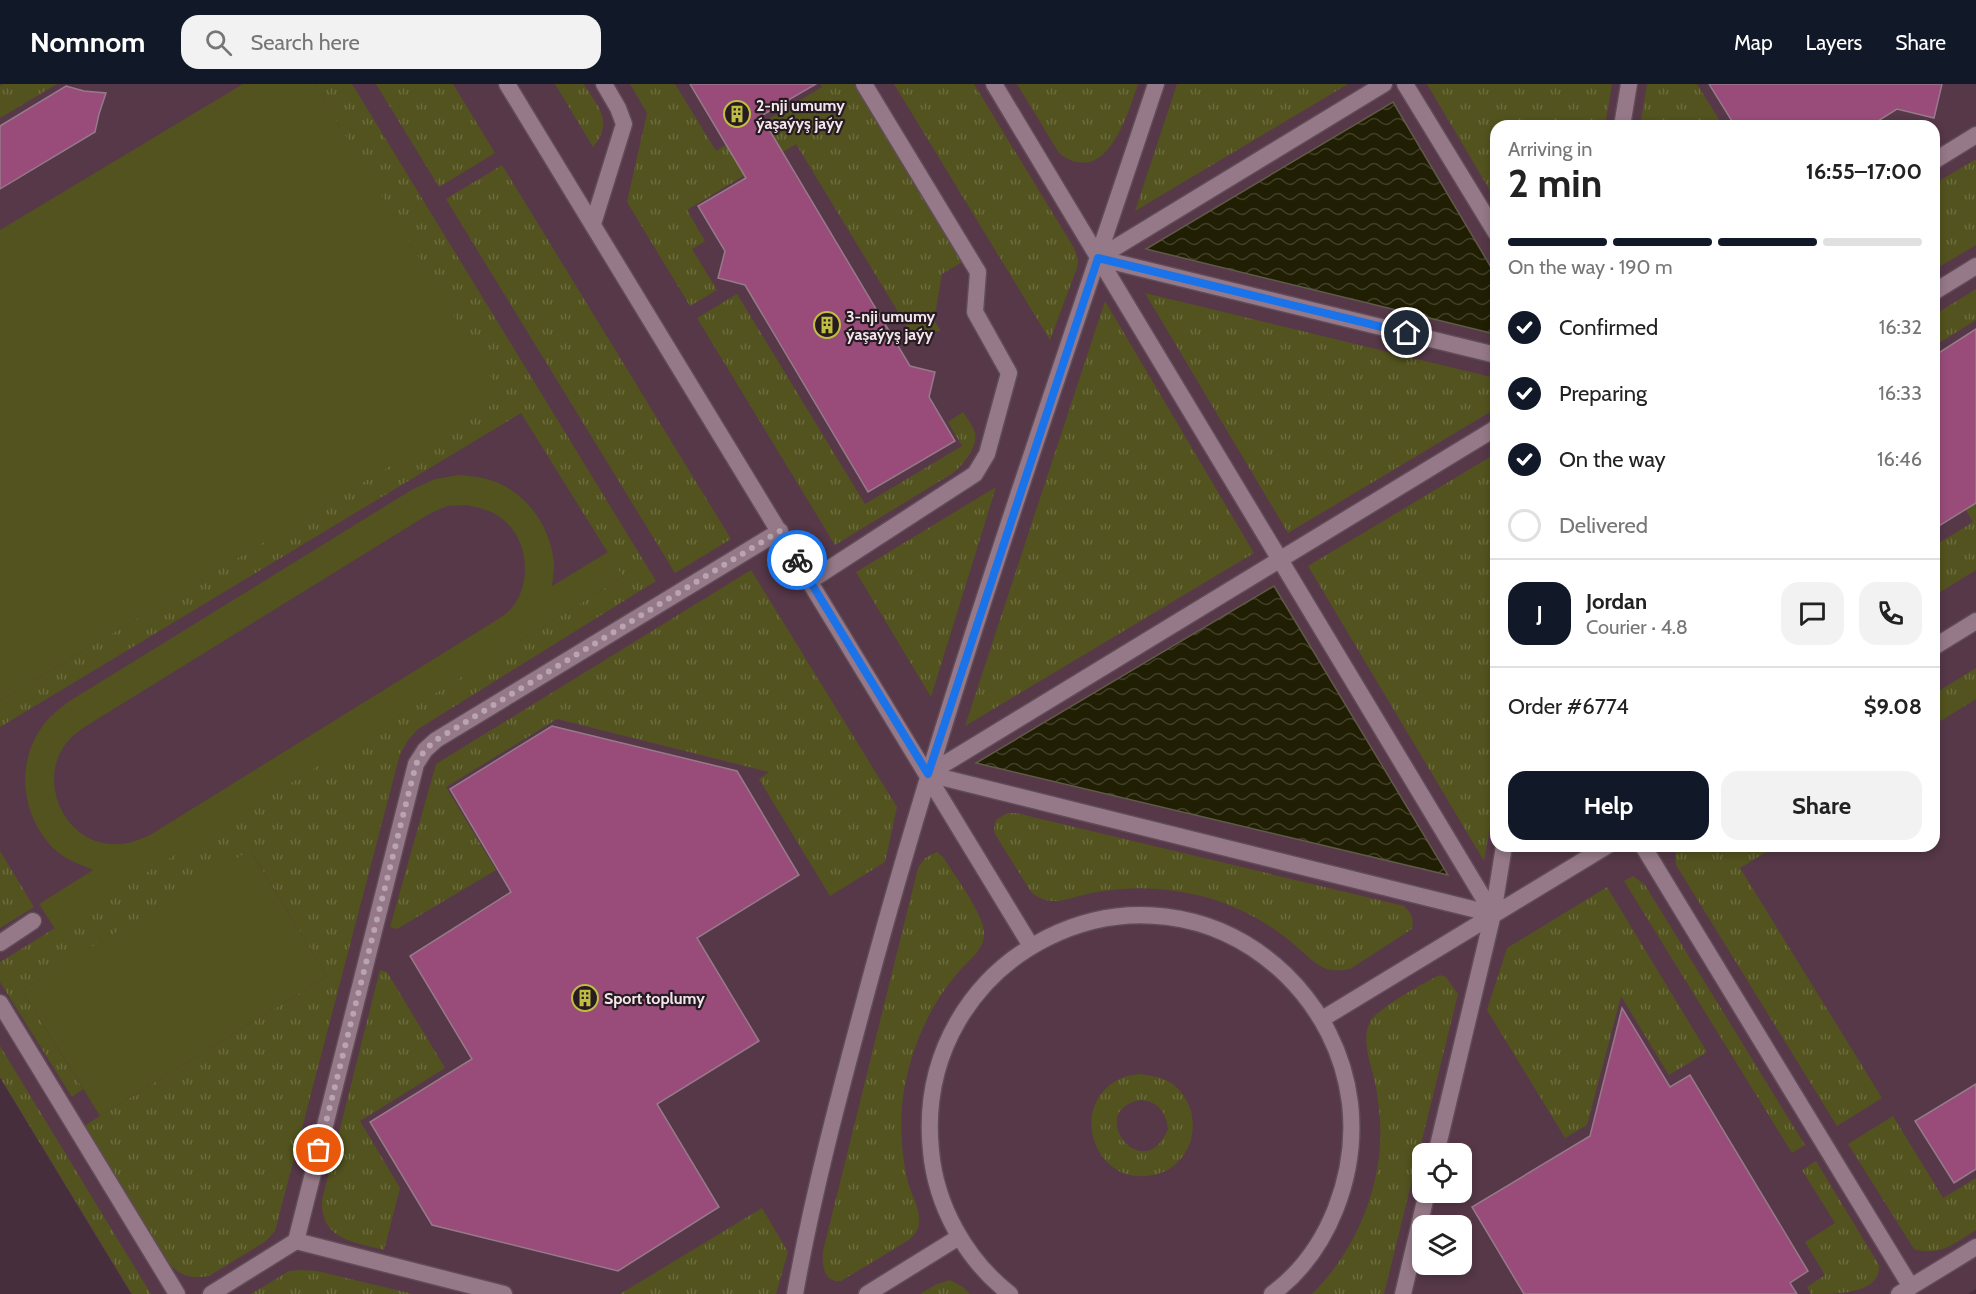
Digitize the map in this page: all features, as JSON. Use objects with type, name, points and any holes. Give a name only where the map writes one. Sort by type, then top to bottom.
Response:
[{"type":"lane","points":[[507,84],[1031,946]]},
{"type":"lane","points":[[593,224],[624,124],[604,84]]},
{"type":"lane","points":[[810,581],[975,474],[987,454],[1009,373],[975,312],[978,272],[864,84]]},
{"type":"lane","points":[[994,84],[1493,914]]},
{"type":"lane","points":[[795,1294],[819,1171],[928,774],[1156,84]]},
{"type":"lane","points":[[1098,258],[1384,84]]},
{"type":"lane","points":[[1405,84],[1490,223]]},
{"type":"lane","points":[[1623,120],[1629,84]]},
{"type":"lane","points":[[1940,157],[1976,135]]},
{"type":"lane","points":[[1098,258],[1490,354]]},
{"type":"lane","points":[[1940,288],[1976,266]]},
{"type":"lane","points":[[928,774],[1490,432]]},
{"type":"lane","points":[[211,1294],[296,1241],[416,764],[425,750],[436,740],[780,531]]},
{"type":"lane","points":[[1940,643],[1976,621]]},
{"type":"lane","points":[[928,774],[1493,914]]},
{"type":"lane","points":[[1439,1143],[1493,914],[1503,852]]},
{"type":"lane","points":[[1322,1019],[1597,852]]},
{"type":"lane","points":[[1647,852],[1905,1290],[1976,1247]]},
{"type":"lane","points":[[1010,1294],[981,1267],[959,1237],[943,1203],[933,1168],[929,1131],[931,1095],[938,1068],[955,1025],[975,994],[1001,968],[1031,946],[1064,930],[1099,920],[1136,916],[1173,919],[1200,925],[1242,942],[1273,963],[1300,988],[1322,1019],[1338,1052],[1348,1088],[1352,1124],[1350,1161],[1341,1197],[1326,1230],[1305,1261],[1272,1294]]},
{"type":"lane","points":[[0,943],[33,921]]},
{"type":"lane","points":[[0,1003],[177,1294]]},
{"type":"lane","points":[[1403,1294],[1424,1203]]},
{"type":"lane","points":[[867,1294],[959,1237]]},
{"type":"lane","points":[[296,1241],[504,1294]]},
{"type":"shaded area","points":[[0,84],[1976,84],[1976,1289],[1968,1294],[131,1294],[0,1078]]},
{"type":"green space","points":[[3,84],[57,84],[0,118],[0,86]]},
{"type":"green space","points":[[243,84],[314,84],[503,398],[0,701],[0,230]]},
{"type":"green space","points":[[314,84],[352,84],[656,581],[418,729],[408,740],[400,754],[275,1231],[266,1241],[209,1276],[191,1277],[177,1271],[168,1262],[84,1126],[327,976],[251,851],[22,990],[83,1089],[72,1097],[0,982],[0,962],[623,577],[521,413],[0,727],[0,701],[502,398]]},
{"type":"green space","points":[[376,84],[453,84],[495,153],[439,187]]},
{"type":"green space","points":[[555,84],[584,84],[599,107],[603,122],[602,130],[593,147]]},
{"type":"green space","points":[[630,84],[675,84],[716,151],[822,87],[820,84],[854,84],[962,262],[942,274],[934,320],[940,330],[917,343],[796,144],[687,210],[705,241],[692,249],[717,290],[690,306],[627,202],[647,113]]},
{"type":"green space","points":[[894,84],[974,84],[1074,248],[1078,259],[1077,268],[1050,340]]},
{"type":"green space","points":[[1017,84],[1138,84],[1128,113],[1112,144],[1102,155],[1090,162],[1075,162],[1059,153]]},
{"type":"green space","points":[[1177,84],[1348,84],[1135,211]]},
{"type":"green space","points":[[1427,84],[1612,84],[1606,120],[1490,120],[1490,191]]},
{"type":"green space","points":[[1647,84],[1697,84],[1719,120],[1641,120]]},
{"type":"green space","points":[[1976,159],[1976,245],[1940,266],[1940,180]]},
{"type":"green space","points":[[502,165],[731,539],[675,573],[446,199]]},
{"type":"green space","points":[[1976,289],[1976,320],[1940,342],[1940,311]]},
{"type":"green space","points":[[1145,293],[1490,377],[1490,412],[1288,533]]},
{"type":"green space","points":[[737,294],[865,504],[962,446],[948,422],[963,412],[974,430],[975,442],[962,465],[953,473],[835,545],[697,318]]},
{"type":"green space","points":[[1105,301],[1254,553],[965,726]]},
{"type":"green space","points":[[1940,406],[1971,458],[1976,456],[1976,570],[1940,592],[1940,542],[1973,522],[1940,468]]},
{"type":"green space","points":[[1490,457],[1490,826],[1484,861],[1308,566]]},
{"type":"green space","points":[[459,475],[483,478],[510,489],[522,498],[532,509],[547,534],[554,563],[552,586],[608,552],[623,577],[55,929],[39,904],[93,870],[67,858],[53,848],[41,834],[27,800],[26,765],[39,732],[50,717],[68,702],[413,489],[435,479]],"holes":[[[467,505],[489,511],[501,518],[517,537],[522,549],[525,575],[517,600],[510,610],[150,835],[123,844],[96,841],[81,833],[68,821],[55,789],[55,772],[59,755],[76,733],[429,514],[447,506]]]},
{"type":"green space","points":[[996,487],[931,697],[856,572]]},
{"type":"green space","points":[[751,570],[897,807],[885,862],[830,896],[759,779],[769,772],[557,719],[446,787],[496,870],[397,929],[390,927],[436,764]]},
{"type":"green space","points":[[1976,668],[1976,699],[1940,721],[1940,690]]},
{"type":"green space","points":[[1007,813],[1016,813],[1404,906],[1412,917],[1412,929],[1350,969],[1333,970],[1316,963],[1284,936],[1261,921],[1234,907],[1206,897],[1170,890],[1133,888],[1096,892],[1058,901],[1045,900],[1031,892],[995,834],[996,820]]},
{"type":"green space","points":[[250,850],[327,976],[100,1116],[22,990]]},
{"type":"green space","points":[[0,851],[34,907],[0,928]]},
{"type":"green space","points":[[937,852],[943,857],[974,905],[983,925],[984,938],[977,953],[952,980],[932,1010],[914,1049],[907,1077],[902,1105],[902,1144],[908,1182],[918,1211],[918,1227],[909,1240],[841,1281],[835,1281],[830,1279],[825,1272],[823,1251],[918,868],[925,858]]},
{"type":"green space","points":[[1766,852],[1740,868],[1882,1098],[1837,1126],[1676,865],[1675,853]]},
{"type":"green space","points":[[1633,876],[1645,885],[1805,1145],[1792,1153],[1624,881]]},
{"type":"green space","points":[[1607,887],[1707,1052],[1669,1075],[1621,996],[1587,1125],[1565,1138],[1487,1010],[1507,948]]},
{"type":"green space","points":[[380,970],[387,972],[445,1068],[360,1121],[400,1188],[384,1250],[351,1241],[333,1231],[327,1224],[323,1213],[322,1200]]},
{"type":"green space","points":[[1440,975],[1446,977],[1458,994],[1421,1143],[1412,1143],[1412,1180],[1384,1294],[1312,1294],[1329,1276],[1356,1233],[1374,1185],[1379,1160],[1380,1135],[1377,1092],[1366,1040],[1368,1026],[1375,1015]]},
{"type":"green space","points":[[0,1046],[151,1294],[132,1294],[0,1077]]},
{"type":"green space","points":[[1140,1074],[1166,1080],[1181,1092],[1190,1109],[1193,1129],[1188,1148],[1177,1163],[1162,1173],[1132,1176],[1115,1169],[1102,1156],[1094,1140],[1091,1123],[1095,1105],[1105,1090],[1124,1077]],"holes":[[[1141,1100],[1160,1109],[1168,1129],[1158,1145],[1146,1151],[1134,1149],[1124,1141],[1118,1129],[1117,1117],[1125,1107]]]},
{"type":"green space","points":[[1893,1116],[1943,1198],[1976,1178],[1976,1230],[1940,1250],[1914,1249],[1848,1144]]},
{"type":"green space","points":[[1816,1161],[1879,1265],[1878,1275],[1865,1287],[1833,1294],[1811,1294],[1807,1287],[1825,1275],[1805,1242],[1835,1223],[1802,1170]]},
{"type":"green space","points":[[762,1208],[788,1252],[776,1294],[620,1294]]},
{"type":"green space","points":[[289,1271],[317,1271],[413,1294],[251,1294]]},
{"type":"green space","points":[[950,1280],[970,1294],[920,1294],[937,1284]]},
{"type":"water","points":[[1393,102],[1490,266],[1490,333],[1146,249]]},
{"type":"water","points":[[1274,586],[1448,875],[976,763]]},
{"type":"building","name":"3-nji umumy ýaşaýyş jaýy","points":[[690,84],[816,84],[761,116],[910,366],[935,372],[929,397],[955,441],[868,492],[745,285],[718,278],[725,251],[698,206],[746,178]]},
{"type":"building","points":[[1709,84],[1942,84],[1934,118],[1897,109],[1880,120],[1731,120]]},
{"type":"building","points":[[66,86],[84,91],[106,93],[95,132],[0,189],[0,126]]},
{"type":"building","points":[[1976,329],[1976,503],[1940,525],[1940,352]]},
{"type":"building","name":"Sport toplumy","points":[[552,726],[737,771],[799,875],[697,938],[759,1041],[657,1104],[719,1207],[618,1271],[432,1225],[370,1122],[472,1059],[410,956],[511,892],[450,789]]},
{"type":"building","points":[[1622,1008],[1670,1087],[1690,1075],[1808,1271],[1790,1283],[1797,1294],[1524,1294],[1472,1207],[1590,1136]]},
{"type":"building","points":[[1976,1084],[1976,1169],[1954,1183],[1915,1121]]},
{"type":"way so far","points":[[319,1150],[416,764],[425,750],[436,740],[780,531],[797,560]]},
{"type":"place","name":"2-nji umumy ýaşaýyş jaýy","points":[[737,114]]},
{"type":"place","name":"3-nji umumy ýaşaýyş jaýy","points":[[827,325]]},
{"type":"place","name":"Sport toplumy","points":[[585,998]]},
{"type":"route","points":[[797,560],[928,774],[1098,258],[1407,333]]}]
